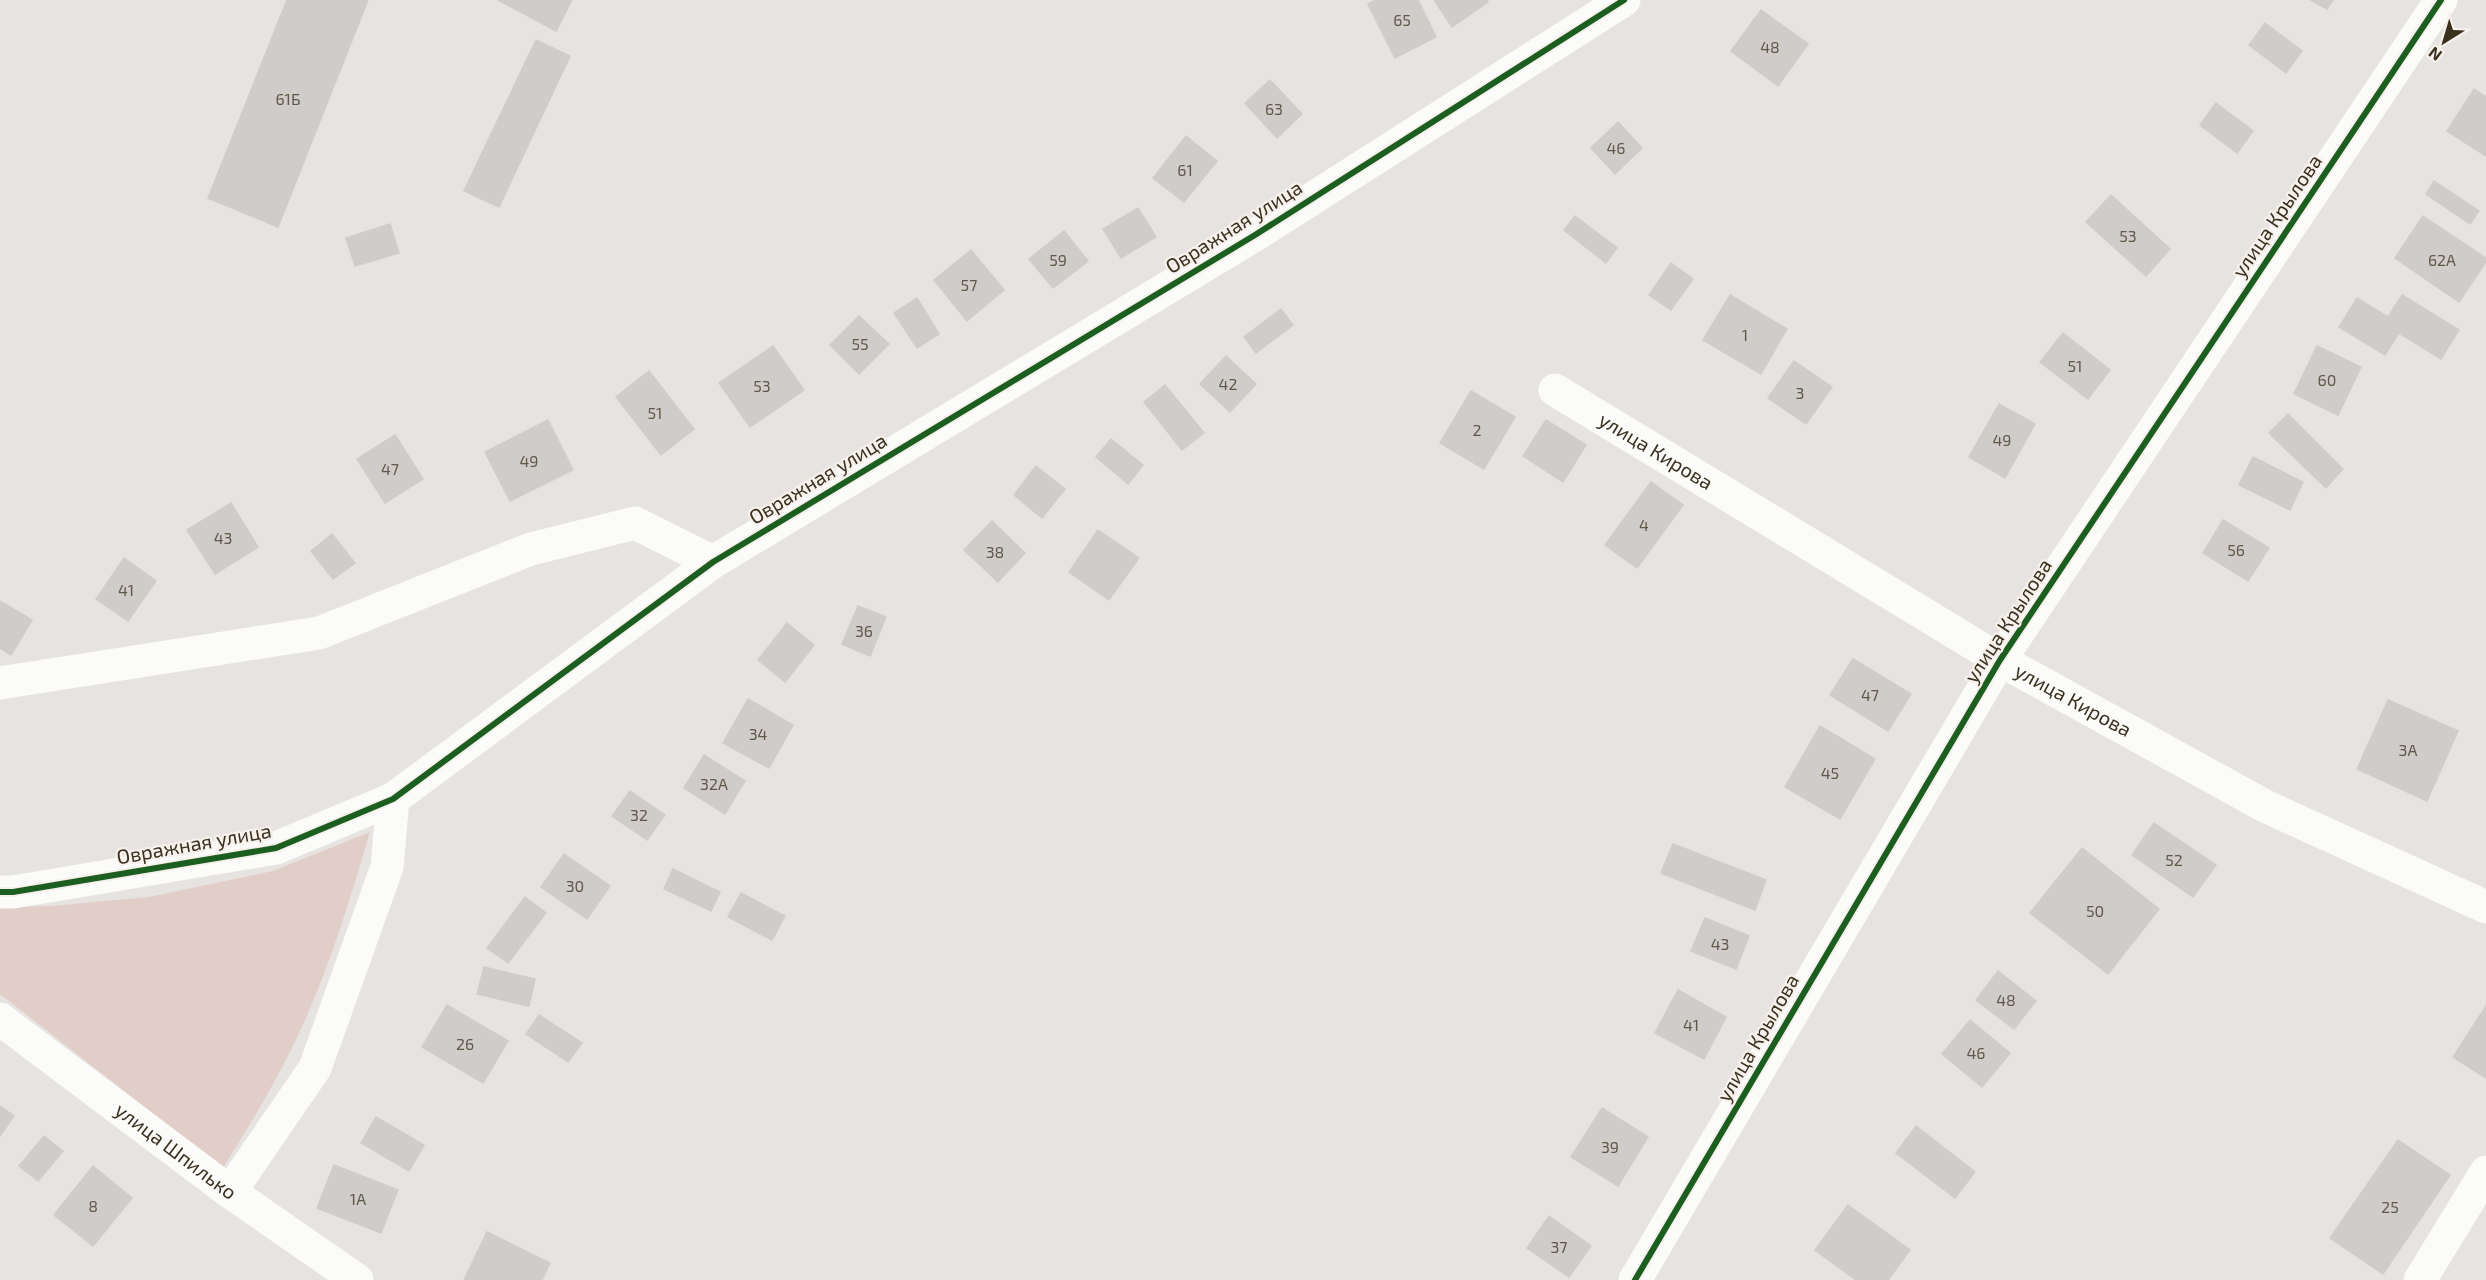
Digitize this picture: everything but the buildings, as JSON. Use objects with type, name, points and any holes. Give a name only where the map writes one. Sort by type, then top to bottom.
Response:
[{"type":"street","name":"Овражная улица","points":[[0,892],[13,892],[276,848],[393,800],[713,561],[1270,225],[1624,0]]},
{"type":"street","name":"улица Крылова","points":[[1635,1280],[2000,660],[2441,0]]},
{"type":"street","name":"улица Кирова","points":[[1555,390],[2000,660],[2265,806],[2486,907]]},
{"type":"street","points":[[0,682],[319,633],[531,549],[635,523],[713,561]]},
{"type":"street","points":[[230,1192],[315,1068],[387,867],[393,800]]},
{"type":"street","name":"улица Шпилько","points":[[0,1019],[230,1192],[357,1280]]},
{"type":"street","points":[[2420,1280],[2486,1172]]},
{"type":"shaded area","points":[[370,832],[339,933],[311,1007],[273,1084],[223,1168],[0,994],[0,907],[51,906],[149,897],[273,871]]},
{"type":"cycle path","points":[[0,892],[13,892],[276,848],[393,799],[713,562],[1255,235],[1624,0]]},
{"type":"cycle path","points":[[1635,1280],[2000,660],[2441,0]]}]
